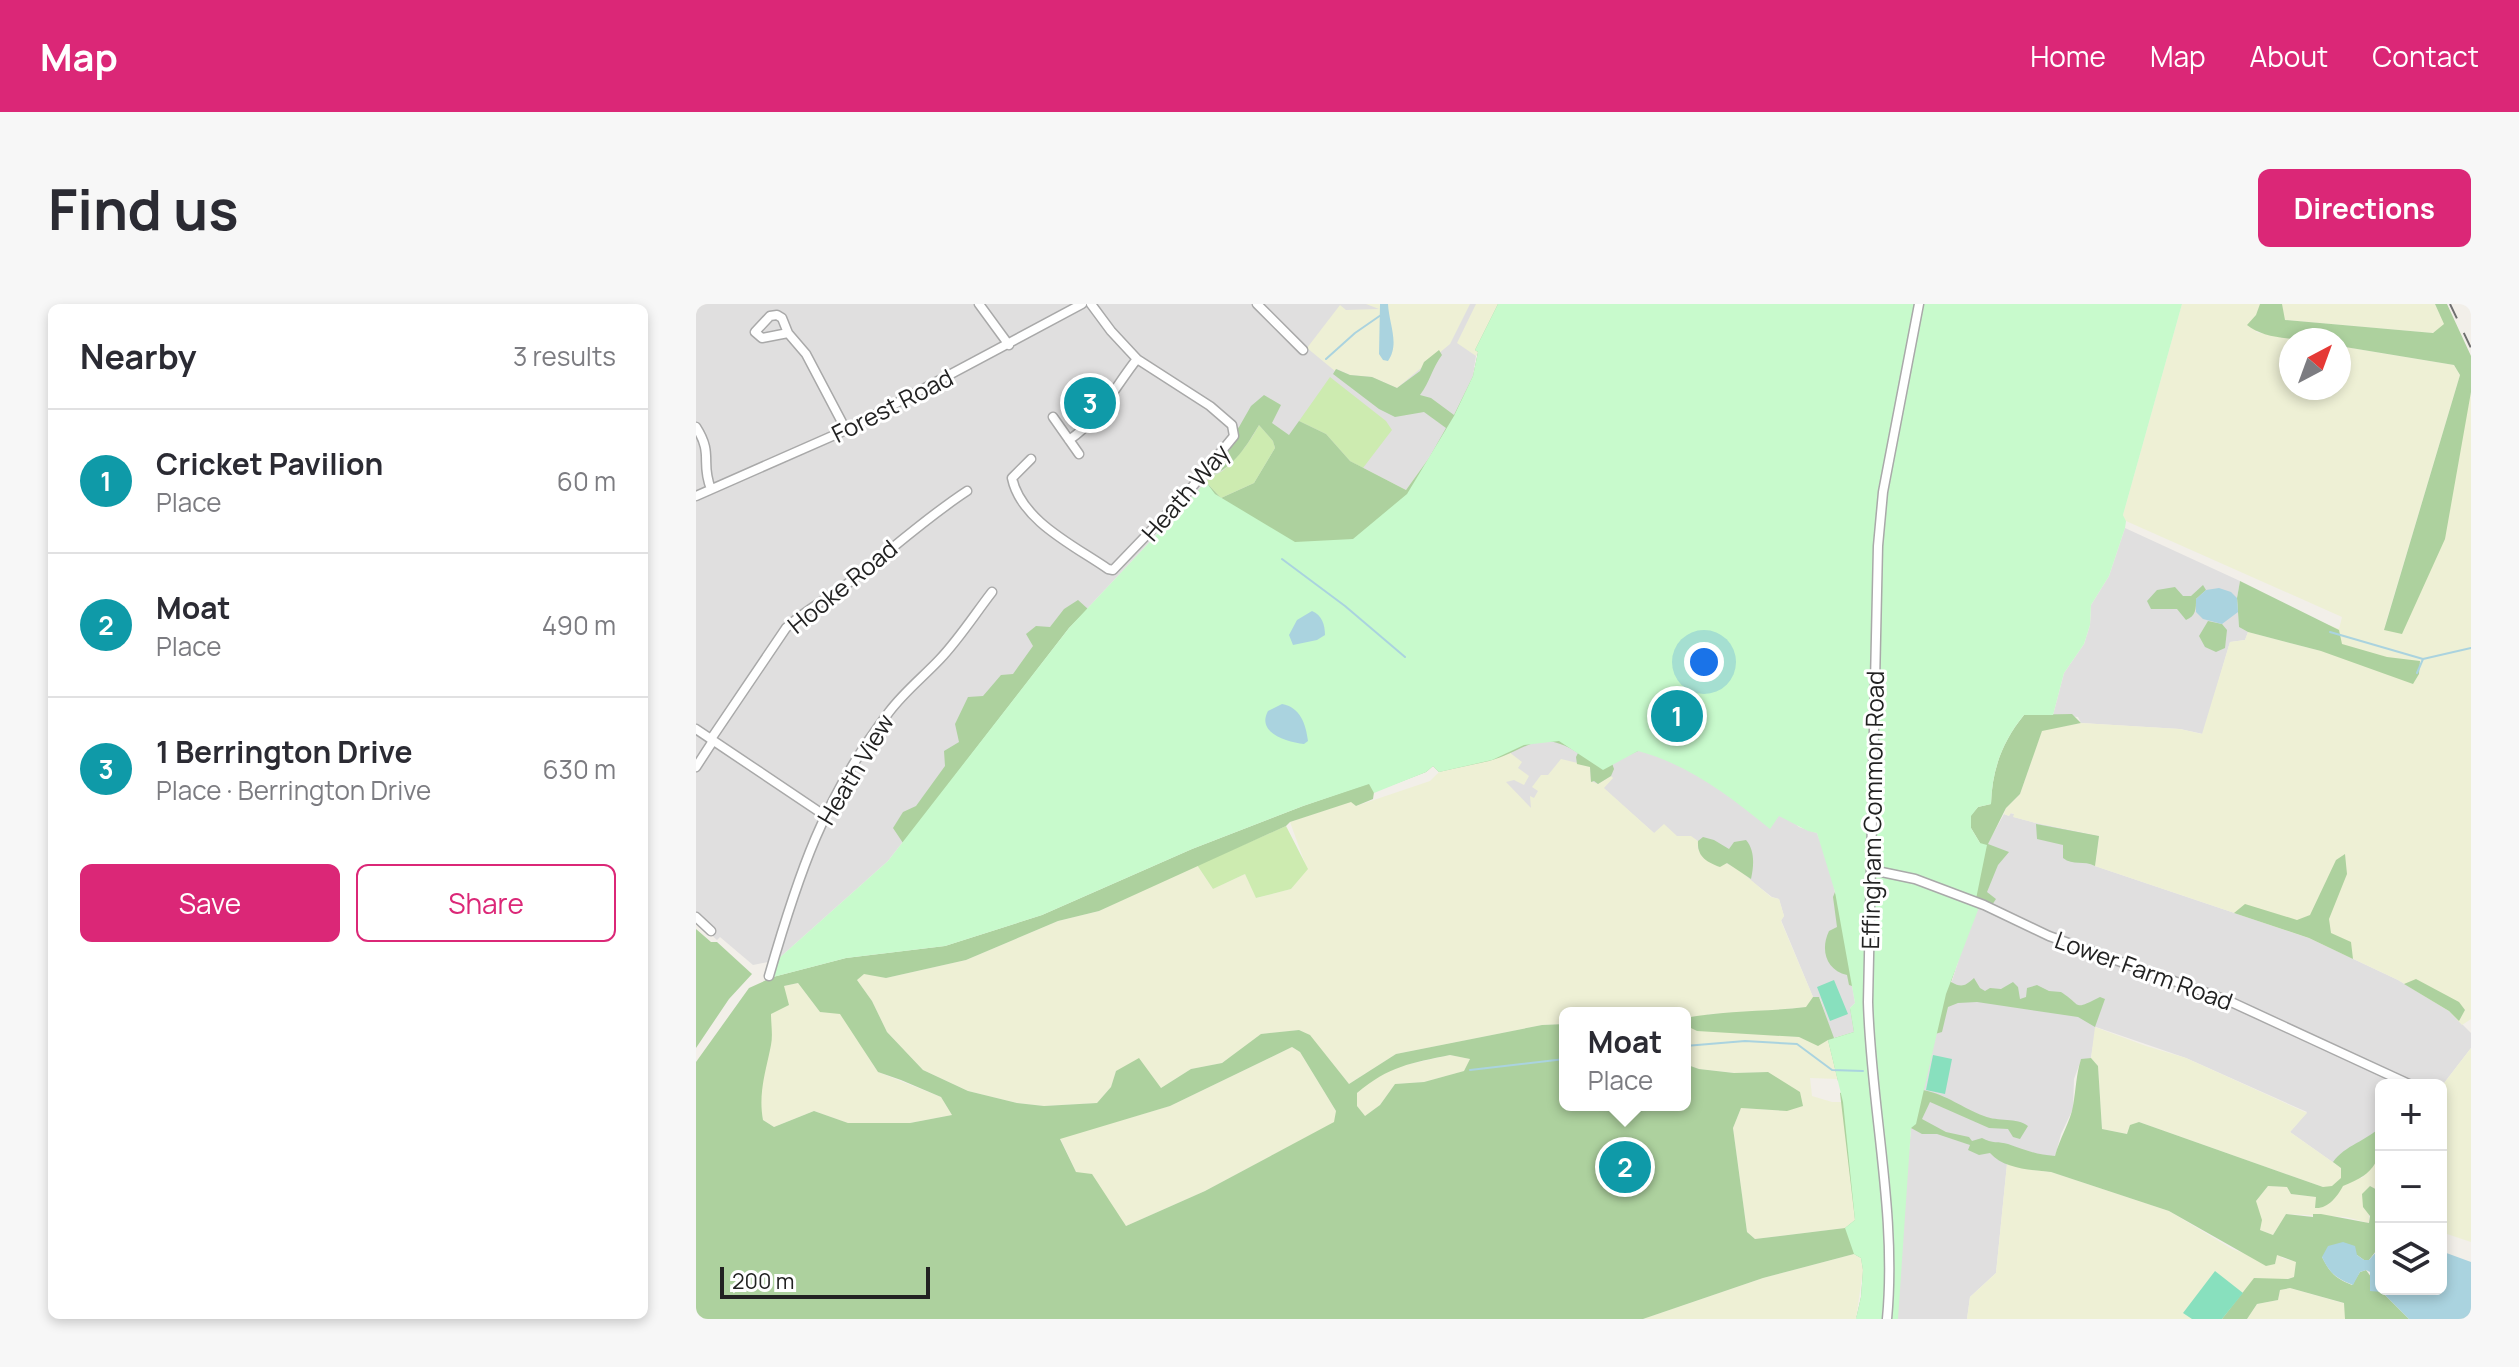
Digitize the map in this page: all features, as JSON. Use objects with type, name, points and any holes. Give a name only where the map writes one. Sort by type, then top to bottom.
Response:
[{"type":"street","points":[[979,304],[1009,345]]},
{"type":"street","name":"Forest Road","points":[[696,496],[846,430],[1082,304]]},
{"type":"street","name":"Heath Way","points":[[1031,459],[1012,478],[1026,506],[1040,521],[1108,569],[1115,569],[1188,492],[1234,434],[1232,425],[1210,406],[1137,359],[1091,304]]},
{"type":"street","points":[[1257,304],[1303,350]]},
{"type":"street","name":"Effingham Common Road","points":[[1887,1319],[1889,1223],[1869,1037],[1868,925],[1872,870],[1879,516],[1919,304]]},
{"type":"street","points":[[788,333],[810,361],[846,430]]},
{"type":"street","points":[[1069,440],[1085,429],[1105,406],[1137,359]]},
{"type":"street","points":[[1053,417],[1079,454]]},
{"type":"street","points":[[696,427],[707,446],[705,471],[711,489]]},
{"type":"street","name":"Hooke Road","points":[[696,767],[786,628],[846,585],[932,514],[967,491]]},
{"type":"street","name":"Heath View","points":[[769,976],[793,890],[824,815],[887,714],[940,659],[992,592]]},
{"type":"street","points":[[696,729],[824,815]]},
{"type":"street","name":"Lower Farm Road","points":[[1872,870],[1915,879],[1984,905],[2049,936],[2229,1001],[2398,1079]]},
{"type":"street","points":[[696,917],[711,931]]},
{"type":"shaded area","points":[[696,304],[1498,304],[1476,356],[1473,376],[1454,416],[1406,490],[1350,461],[1289,436],[1206,482],[1069,628],[888,861],[777,960],[753,965],[696,921]]},
{"type":"shaded area","points":[[2125,528],[2240,581],[2237,598],[2239,627],[2248,632],[2245,640],[2230,642],[2203,734],[2180,729],[2081,723],[2078,717],[2053,715],[2064,673],[2084,644],[2090,625],[2091,605],[2109,576]]},
{"type":"shaded area","points":[[1442,680],[1695,739],[1799,827],[1817,833],[1831,872],[1846,951],[1855,1003],[1850,1008],[1854,1032],[1833,1038],[1820,998],[1813,997],[1781,920],[1784,916],[1779,899],[1750,880],[1655,834],[1603,788],[1612,778],[1531,826]]},
{"type":"shaded area","points":[[2010,813],[2036,823],[2099,836],[2095,866],[2309,938],[2398,980],[2449,1011],[2471,1033],[2471,1048],[2447,1079],[2375,1079],[2375,1157],[2341,1168],[2290,1132],[2307,1112],[2186,1058],[2096,1027],[2091,1058],[2081,1060],[2074,1079],[2073,1109],[2061,1134],[2051,1172],[2007,1164],[1996,1273],[1970,1297],[1967,1319],[1883,1319],[1906,1186],[1911,1128],[1916,1124],[1935,1034],[1976,906],[1987,845],[2004,814],[2009,816]]},
{"type":"green space","points":[[1366,304],[1470,304],[1450,344],[1397,388],[1372,377],[1335,371],[1307,348],[1340,305],[1346,310],[1379,309]]},
{"type":"green space","points":[[1476,304],[1498,304],[1476,356],[1457,343]]},
{"type":"green space","points":[[1498,304],[1493,578],[1171,520],[1206,482],[1221,498],[1254,483],[1275,448],[1259,425],[1245,448],[1227,467],[1211,476],[1205,465],[1239,427],[1251,406],[1264,395],[1281,405],[1272,423],[1289,435],[1299,421],[1326,434],[1350,461],[1406,490],[1446,428],[1424,412],[1395,417],[1379,409],[1333,374],[1336,369],[1350,375],[1372,377],[1397,388],[1420,371],[1424,362],[1439,350],[1442,355],[1420,395],[1431,398],[1454,415],[1473,376],[1478,352],[1475,350]]},
{"type":"green space","points":[[1498,304],[2182,304],[2123,515],[2125,528],[2109,576],[2091,605],[2090,625],[2084,644],[2064,673],[2053,715],[2024,715],[2000,757],[1993,780],[1991,804],[1978,807],[1971,816],[1971,828],[1980,843],[1987,845],[1976,899],[1978,910],[1946,994],[1916,1124],[1911,1128],[1898,1319],[1856,1319],[1863,1270],[1861,1258],[1854,1254],[1845,1228],[1855,1220],[1843,1102],[1828,1040],[1854,1032],[1850,1008],[1855,1003],[1835,892],[1817,833],[1779,816],[1770,829],[1692,773],[1638,751],[1603,770],[1559,741],[1524,745],[1492,760],[1439,772],[1433,766],[1426,772],[1374,793],[1369,784],[1303,806],[1192,849],[1042,915],[945,946],[846,958],[773,977],[777,960],[888,861],[1069,628],[1206,482],[1215,494],[1295,542],[1353,539],[1407,494],[1454,416],[1473,376],[1478,352],[1475,350]]},
{"type":"green space","points":[[2182,304],[2435,304],[2445,324],[2433,333],[2285,320],[2255,332],[2279,336],[2279,400],[2351,400],[2351,348],[2454,365],[2460,375],[2384,629],[2471,392],[2471,1019],[2462,1025],[2449,1011],[2398,980],[2309,938],[2095,866],[2099,836],[2013,817],[2011,813],[2009,816],[2004,814],[2020,794],[2042,730],[2081,723],[2180,729],[2202,734],[2230,642],[2245,640],[2248,632],[2321,651],[2329,625],[2339,629],[2342,617],[2126,521],[2123,515]]},
{"type":"green space","points":[[2260,304],[2282,304],[2285,320],[2433,333],[2444,324],[2435,304],[2447,304],[2471,356],[2471,392],[2445,539],[2402,634],[2384,630],[2460,375],[2454,365],[2351,348],[2351,328],[2279,328],[2279,337],[2266,335],[2247,325]]},
{"type":"green space","points":[[1330,377],[1386,421],[1392,430],[1363,468],[1350,461],[1326,434],[1299,421]]},
{"type":"green space","points":[[1259,425],[1275,448],[1254,483],[1221,498],[1206,482],[1225,469],[1249,442]]},
{"type":"green space","points":[[2240,581],[2339,630],[2342,644],[2387,657],[2420,661],[2419,674],[2413,684],[2321,651],[2248,632],[2239,627],[2237,598]]},
{"type":"green space","points":[[2203,585],[2206,590],[2196,599],[2195,612],[2186,620],[2177,609],[2151,609],[2147,601],[2157,590],[2175,587],[2183,596],[2191,596]]},
{"type":"green space","points":[[1078,600],[1088,609],[1069,628],[903,843],[893,828],[903,812],[916,806],[945,766],[944,751],[959,742],[955,724],[968,697],[983,696],[1001,675],[1013,674],[1033,646],[1026,634],[1036,626],[1050,627],[1064,609]]},
{"type":"green space","points":[[2208,621],[2222,624],[2227,630],[2225,648],[2216,652],[2205,647],[2199,636]]},
{"type":"green space","points":[[2072,714],[2081,723],[2042,731],[2020,794],[2006,808],[1988,844],[2009,852],[1998,865],[1987,892],[1996,899],[1992,905],[1927,880],[1980,843],[1971,828],[1971,815],[1978,807],[1991,804],[1993,780],[2000,757],[2024,715]]},
{"type":"green space","points":[[1515,733],[1638,751],[1612,763],[1614,769],[1611,776],[1598,784],[1591,782],[1590,767],[1577,764],[1578,753],[1552,742],[1542,741],[1489,761],[1439,772],[1433,766],[1426,772],[1374,792],[1373,799],[1356,806],[1351,802],[1290,822],[1099,911],[1058,921],[966,960],[886,978],[864,974],[857,980],[872,1001],[887,1032],[923,1070],[968,1091],[1044,1106],[1097,1103],[1111,1087],[1116,1071],[1139,1058],[1161,1088],[1191,1069],[1222,1063],[1261,1034],[1299,1030],[1310,1035],[1349,1084],[1396,1054],[1559,1024],[1559,1111],[1691,1111],[1691,1066],[1734,1073],[1768,1072],[1800,1092],[1803,1106],[1787,1111],[1741,1108],[1733,1128],[1747,1232],[1755,1239],[1845,1228],[1855,1220],[1840,1093],[1862,1082],[1871,1286],[1856,1319],[1863,1270],[1861,1258],[1854,1254],[1763,1278],[1643,1319],[696,1319],[696,1062],[749,988],[773,977],[846,958],[945,946],[1042,915],[1192,849],[1303,806]],"holes":[[[798,983],[820,1012],[840,1014],[878,1072],[941,1097],[952,1115],[910,1123],[848,1123],[814,1111],[774,1127],[763,1120],[762,1091],[772,1041],[771,1014],[789,1005],[784,986]],[[1292,1047],[1300,1052],[1336,1111],[1334,1122],[1205,1191],[1126,1226],[1092,1174],[1076,1172],[1060,1139],[1170,1106]],[[1450,1055],[1470,1059],[1464,1071],[1424,1082],[1395,1084],[1380,1105],[1365,1116],[1357,1106],[1357,1093],[1380,1077],[1412,1063]]]},
{"type":"green space","points":[[1509,752],[1522,762],[1518,768],[1529,776],[1524,785],[1514,780],[1506,782],[1531,808],[1530,796],[1534,798],[1538,791],[1532,787],[1541,775],[1548,775],[1561,759],[1590,766],[1591,781],[1598,784],[1611,776],[1613,778],[1604,788],[1654,833],[1664,824],[1677,836],[1691,836],[1698,841],[1698,849],[1738,869],[1771,897],[1779,899],[1784,916],[1781,921],[1813,997],[1807,1007],[1708,1014],[1718,1031],[1799,1037],[1818,1045],[1828,1040],[1838,1079],[1810,1078],[1812,1096],[1843,1102],[1855,1220],[1845,1228],[1755,1239],[1747,1232],[1733,1128],[1741,1108],[1787,1111],[1768,1072],[1735,1073],[1691,1066],[1691,1007],[1559,1007],[1559,1024],[1396,1054],[1349,1084],[1309,1035],[1299,1030],[1262,1034],[1222,1063],[1191,1069],[1161,1088],[1116,1071],[1111,1087],[1097,1103],[1044,1106],[968,1091],[923,1070],[887,1032],[872,1001],[857,980],[864,973],[886,978],[966,960],[1058,921],[1099,911],[1197,865],[1213,889],[1245,874],[1257,898],[1291,889],[1307,869],[1290,822],[1352,801],[1356,806],[1430,781],[1439,772],[1492,760]]},
{"type":"green space","points":[[2036,824],[2099,836],[2095,866],[2063,858],[2063,845],[2037,839]]},
{"type":"green space","points":[[1286,826],[1308,869],[1291,889],[1256,898],[1245,874],[1213,889],[1197,865]]},
{"type":"green space","points":[[1703,837],[1729,849],[1734,842],[1746,840],[1753,858],[1751,879],[1727,863],[1720,867],[1704,858],[1698,847],[1698,841]]},
{"type":"green space","points":[[2345,854],[2347,874],[2329,919],[2331,933],[2351,942],[2353,959],[2309,938],[2234,913],[2245,904],[2297,920],[2310,915],[2336,860]]},
{"type":"green space","points":[[1835,892],[1864,967],[1852,986],[1847,975],[1830,964],[1825,952],[1829,931],[1837,927]]},
{"type":"green space","points":[[696,929],[711,942],[717,942],[752,974],[729,999],[696,1048]]},
{"type":"green space","points":[[1956,967],[1951,982],[1963,985],[1974,978],[1985,991],[2001,989],[2013,982],[2018,987],[2020,999],[2026,997],[2027,988],[2037,985],[2061,992],[2078,1005],[2100,997],[2105,999],[2095,1027],[2078,1017],[1977,1002],[1958,1003],[1948,1007],[1942,1032],[1935,1034],[1932,1017]]},
{"type":"green space","points":[[2416,979],[2459,1002],[2465,1010],[2459,1021],[2449,1011],[2404,984]]},
{"type":"green space","points":[[1834,980],[1848,1014],[1830,1021],[1817,987]]},
{"type":"green space","points":[[798,983],[820,1012],[840,1013],[878,1072],[941,1097],[952,1115],[910,1123],[848,1123],[814,1111],[774,1127],[763,1120],[760,1107],[762,1078],[771,1043],[771,1013],[784,986]]},
{"type":"green space","points":[[1813,997],[1819,997],[1834,1038],[1854,1032],[1850,1008],[1864,1030],[1838,1081],[1828,1040],[1818,1046],[1799,1037],[1697,1031],[1691,1028],[1691,1017],[1700,1015],[1806,1007]]},
{"type":"green space","points":[[2095,1027],[2186,1058],[2307,1113],[2290,1132],[2341,1168],[2362,1178],[2375,1162],[2375,1189],[2370,1186],[2369,1223],[2346,1217],[2286,1214],[2273,1235],[2260,1230],[2256,1201],[2268,1186],[2287,1187],[2291,1194],[2317,1197],[2323,1187],[2139,1122],[2127,1134],[2102,1129],[2098,1066],[2091,1058]]},
{"type":"green space","points":[[1292,1047],[1300,1052],[1336,1111],[1335,1122],[1205,1191],[1126,1226],[1076,1172],[1060,1138],[1170,1106]]},
{"type":"green space","points":[[2471,1048],[2471,1242],[2447,1234],[2447,1079]]},
{"type":"green space","points":[[1450,1055],[1470,1059],[1465,1071],[1424,1082],[1395,1084],[1380,1105],[1364,1117],[1357,1106],[1357,1093],[1372,1080],[1396,1067]]},
{"type":"green space","points":[[1933,1055],[1952,1059],[1945,1094],[1926,1090]]},
{"type":"green space","points":[[2091,1058],[2098,1066],[2102,1129],[2127,1134],[2130,1125],[2139,1122],[2323,1187],[2332,1186],[2341,1178],[2341,1168],[2333,1162],[2338,1156],[2375,1131],[2375,1164],[2363,1176],[2343,1186],[2324,1207],[2315,1208],[2316,1197],[2291,1194],[2287,1187],[2268,1186],[2256,1201],[2262,1220],[2260,1230],[2273,1235],[2286,1214],[2313,1217],[2313,1214],[2321,1214],[2369,1223],[2370,1216],[2363,1207],[2362,1194],[2370,1186],[2375,1189],[2375,1252],[2369,1260],[2357,1255],[2322,1257],[2334,1274],[2352,1285],[2360,1272],[2366,1270],[2375,1282],[2375,1295],[2385,1295],[2409,1319],[2345,1319],[2344,1303],[2290,1288],[2280,1290],[2278,1300],[2257,1304],[2247,1319],[2222,1319],[2254,1278],[2294,1277],[2296,1262],[2277,1255],[2275,1264],[2266,1266],[2169,1211],[2051,1172],[2010,1166],[1990,1153],[1979,1155],[1968,1150],[1970,1145],[1937,1134],[1922,1134],[1911,1128],[1929,1062],[1923,1090],[1984,1116],[2018,1121],[2028,1126],[2020,1139],[2013,1137],[2008,1129],[1989,1128],[1930,1102],[1922,1119],[1946,1132],[1969,1137],[1972,1141],[1982,1138],[2055,1156],[2072,1112],[2081,1059]]},
{"type":"green space","points":[[2007,1164],[2051,1172],[2169,1211],[2232,1249],[2275,1264],[2276,1255],[2281,1255],[2297,1262],[2294,1277],[2254,1279],[2222,1319],[1967,1319],[1970,1297],[1996,1273]]},
{"type":"green space","points":[[1854,1254],[1861,1258],[1863,1270],[1856,1319],[1643,1319],[1763,1278]]},
{"type":"green space","points":[[2215,1271],[2243,1293],[2222,1319],[2192,1319],[2183,1313]]},
{"type":"green space","points":[[2290,1288],[2357,1307],[2368,1319],[2247,1319],[2257,1304],[2278,1300],[2280,1290]]},
{"type":"water","points":[[1380,304],[1388,304],[1393,334],[1393,348],[1388,361],[1379,354]]},
{"type":"water","points":[[2219,588],[2237,598],[2238,612],[2222,624],[2203,619],[2196,612],[2196,599],[2206,590]]},
{"type":"water","points":[[1312,611],[1322,621],[1325,635],[1293,645],[1289,635],[1297,620]]},
{"type":"water","points":[[1282,704],[1301,717],[1308,741],[1304,744],[1275,735],[1266,725],[1268,711]]},
{"type":"water","points":[[2343,1242],[2355,1246],[2357,1255],[2364,1260],[2369,1260],[2375,1253],[2375,1291],[2370,1291],[2370,1272],[2366,1270],[2360,1272],[2353,1285],[2338,1278],[2322,1257],[2328,1246]]},
{"type":"water","points":[[2447,1253],[2471,1262],[2471,1319],[2409,1319],[2385,1295],[2447,1295]]},
{"type":"waterway","points":[[1326,359],[1381,315]]},
{"type":"waterway","points":[[1282,559],[1345,606],[1405,657]]},
{"type":"waterway","points":[[2330,632],[2423,659]]},
{"type":"waterway","points":[[2417,673],[2423,659],[2471,648]]},
{"type":"waterway","points":[[1691,1046],[1745,1041],[1797,1044],[1832,1070],[1863,1071]]},
{"type":"waterway","points":[[1470,1070],[1559,1060]]},
{"type":"railway","points":[[2450,304],[2471,348]]},
{"type":"place","name":"1 Berrington Drive","points":[[1090,403]]},
{"type":"place","name":"Cricket Pavilion","points":[[1677,716]]},
{"type":"place","name":"Moat","points":[[1625,1167]]}]
